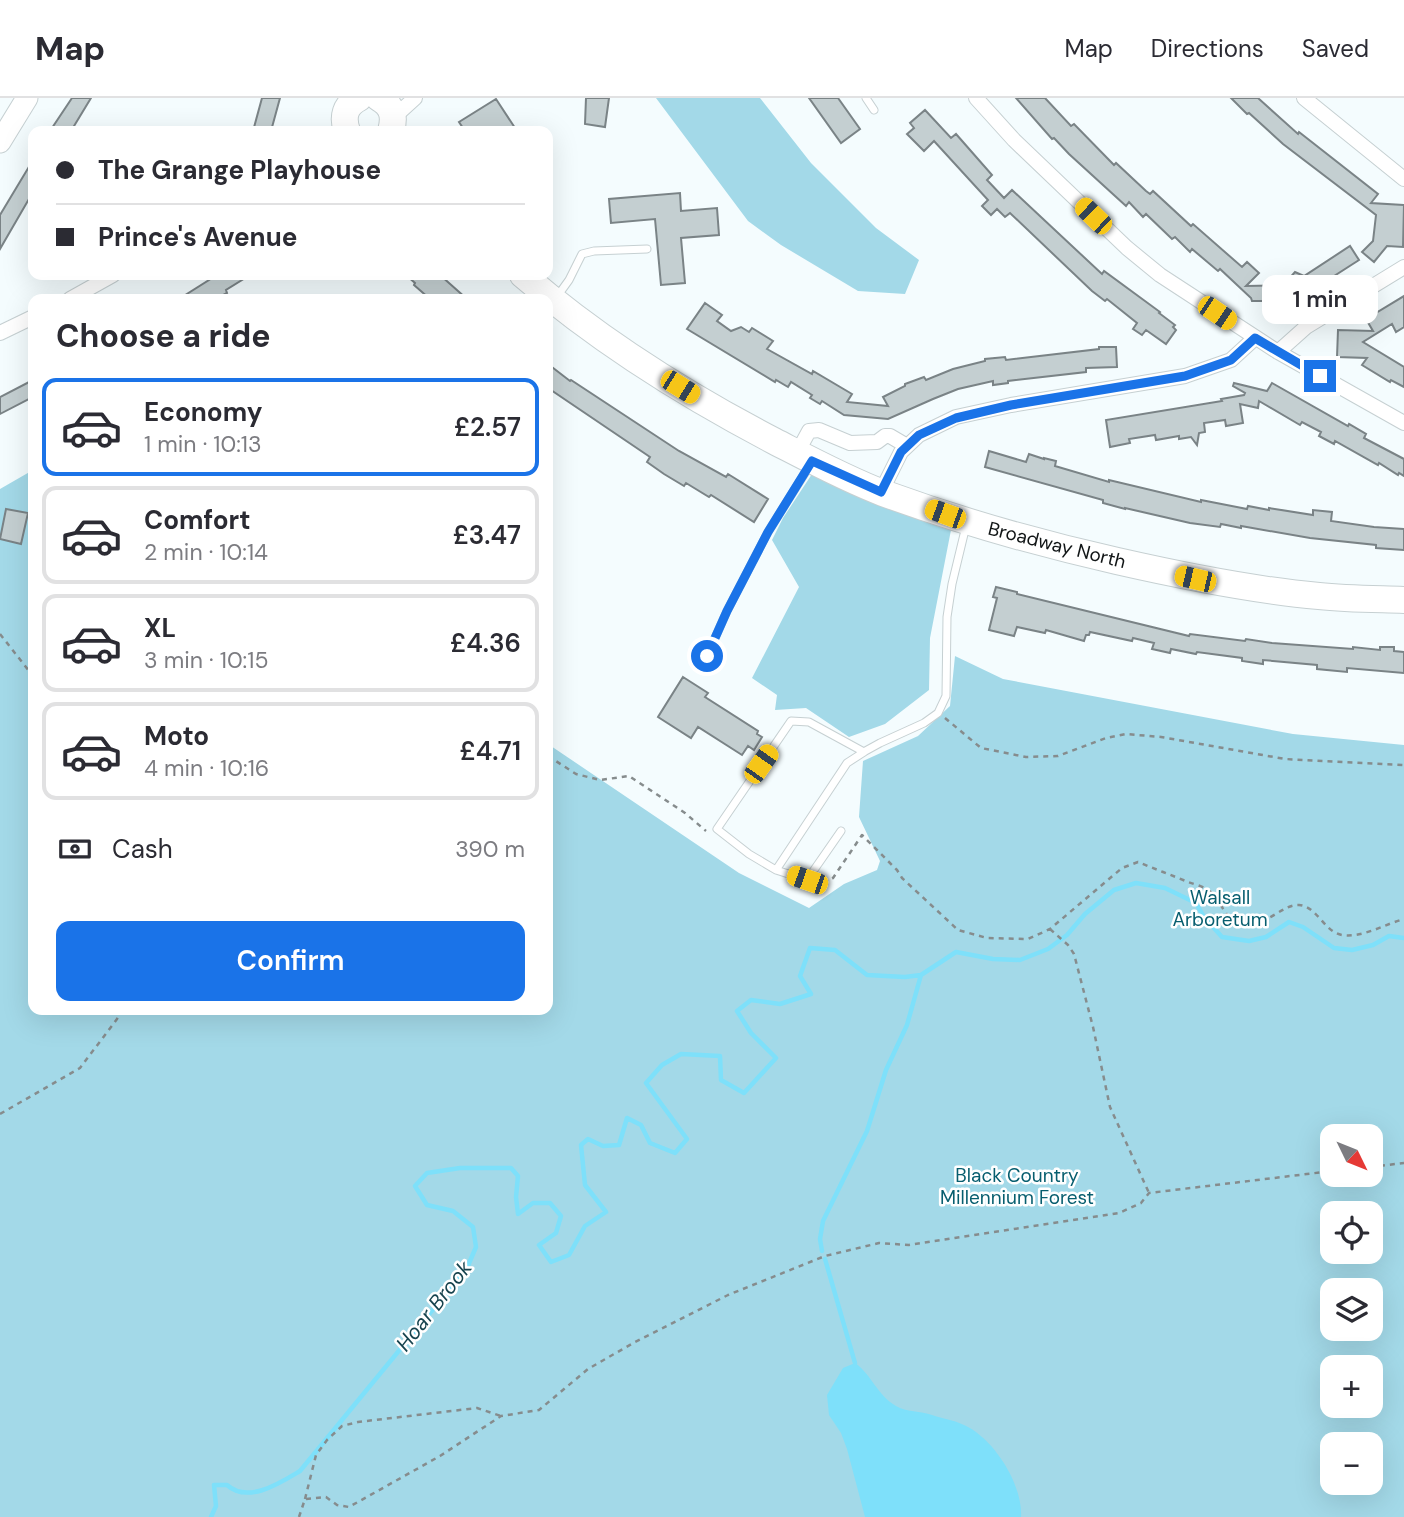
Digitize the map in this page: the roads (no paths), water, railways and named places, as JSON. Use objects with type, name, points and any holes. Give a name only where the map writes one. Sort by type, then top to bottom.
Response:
[{"type":"highway","name":"Broadway North","points":[[529,280],[545,294]]},
{"type":"highway","name":"Broadway North","points":[[553,301],[718,412],[881,492],[967,522],[1059,548],[1195,579],[1320,596],[1404,600]]},
{"type":"main road","points":[[0,142],[27,98]]},
{"type":"street","points":[[391,120],[415,98]]},
{"type":"street","points":[[976,98],[1014,141],[1126,248],[1160,275],[1278,352],[1404,423]]},
{"type":"street","points":[[1304,98],[1404,179]]},
{"type":"street","points":[[1278,352],[1306,327],[1404,267]]},
{"type":"street","points":[[79,294],[104,280]]},
{"type":"street","points":[[0,333],[28,319]]},
{"type":"street","points":[[881,492],[901,452],[907,446],[919,435],[956,418],[1011,405],[1185,376],[1231,360],[1255,338]]},
{"type":"street","points":[[805,457],[809,431],[819,430],[850,443],[877,442],[890,436],[907,446]]},
{"type":"lane","points":[[866,98],[874,110]]},
{"type":"lane","points":[[553,301],[569,280],[582,254],[647,249]]},
{"type":"lane","points":[[707,656],[805,457]]},
{"type":"lane","points":[[776,870],[847,763],[880,743],[924,723],[938,712],[946,696],[947,617],[967,522]]},
{"type":"lane","points":[[841,831],[807,880],[776,870],[749,854],[717,829],[791,721],[809,723],[862,753]]},
{"type":"waterway","name":"Hoar Brook","points":[[211,1517],[216,1506],[214,1485],[227,1485],[244,1493],[254,1492],[274,1486],[300,1471],[467,1268],[476,1247],[473,1227],[453,1211],[427,1205],[415,1186],[427,1173],[460,1168],[511,1168],[518,1176],[518,1214],[533,1203],[550,1203],[561,1216],[556,1233],[539,1245],[551,1262],[569,1255],[585,1226],[606,1212],[585,1185],[581,1145],[588,1139],[603,1146],[619,1145],[627,1118],[641,1125],[650,1143],[675,1153],[687,1139],[646,1083],[662,1065],[681,1054],[720,1056],[721,1080],[744,1093],[776,1058],[751,1033],[737,1011],[751,1000],[780,1004],[811,994],[800,976],[810,948],[835,950],[867,975],[921,975],[956,952],[993,959],[1020,960],[1048,949],[1067,935],[1085,914],[1114,890],[1136,883],[1165,888],[1196,903],[1204,917],[1222,937],[1249,941],[1266,937],[1289,922],[1303,927],[1334,948],[1352,950],[1373,945],[1389,936],[1404,938]]},
{"type":"waterway","points":[[822,1251],[820,1239],[823,1221],[867,1131],[886,1070],[907,1025],[921,975]]},
{"type":"waterway","points":[[825,1259],[855,1363]]},
{"type":"park label","name":"Walsall Arboretum","points":[[1220,908]]},
{"type":"park label","name":"Black Country Millennium Forest","points":[[1017,1186]]}]
